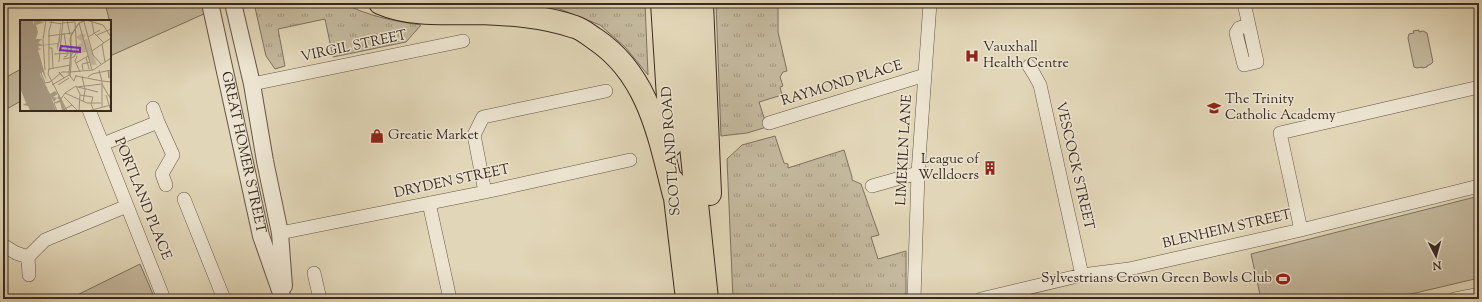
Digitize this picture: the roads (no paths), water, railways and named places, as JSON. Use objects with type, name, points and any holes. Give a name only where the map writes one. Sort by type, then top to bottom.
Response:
[{"type":"highway","points":[[380,3],[387,6],[419,12],[511,14],[544,18],[577,27],[606,46],[628,70],[642,92],[654,118],[674,195]]},
{"type":"highway","name":"SCOTLAND ROAD","points":[[662,3],[674,195],[687,299]]},
{"type":"highway","name":"SCOTLAND ROAD","points":[[683,3],[690,137],[706,289]]},
{"type":"highway","points":[[702,3],[712,250],[706,289]]},
{"type":"street","name":"GREAT HOMER STREET","points":[[210,3],[261,236],[284,299]]},
{"type":"street","name":"GREAT HOMER STREET","points":[[233,3],[252,84],[265,161],[280,233],[284,277],[284,299]]},
{"type":"street","name":"LIMEKILN LANE","points":[[914,299],[918,173],[930,3]]},
{"type":"street","points":[[1244,3],[1249,25]]},
{"type":"street","name":"VIRGIL STREET","points":[[252,84],[463,41]]},
{"type":"street","name":"VESCOCK STREET","points":[[1029,66],[1040,85],[1082,275]]},
{"type":"street","name":"RAYMOND PLACE","points":[[769,123],[925,76]]},
{"type":"street","points":[[1301,230],[1280,133],[1479,87]]},
{"type":"street","points":[[485,192],[474,135],[483,117],[606,91]]},
{"type":"street","points":[[153,108],[173,155],[162,174],[166,185]]},
{"type":"street","name":"PORTLAND PLACE","points":[[89,111],[164,299]]},
{"type":"street","points":[[103,144],[158,122]]},
{"type":"street","name":"DRYDEN STREET","points":[[280,233],[485,192],[630,160]]},
{"type":"street","points":[[872,186],[918,173]]},
{"type":"street","name":"BLENHEIM STREET","points":[[981,299],[1082,275],[1129,269],[1301,230],[1479,186]]},
{"type":"street","points":[[184,199],[224,299]]},
{"type":"street","points":[[429,203],[450,299]]},
{"type":"street","points":[[29,275],[28,257],[45,240],[127,206]]},
{"type":"street","points":[[3,245],[16,254],[28,257]]},
{"type":"street","points":[[320,280],[320,299]]},
{"type":"street","points":[[1454,299],[1479,294]]},
{"type":"place","name":"Vauxhall Health Centre","points":[[972,56]]},
{"type":"place","name":"The Trinity Catholic Academy","points":[[1214,108]]},
{"type":"place","name":"Greatie Market","points":[[377,136]]},
{"type":"place","name":"League of Welldoers","points":[[990,168]]},
{"type":"place","name":"Sylvestrians Crown Green Bowls Club","points":[[1283,279]]}]
